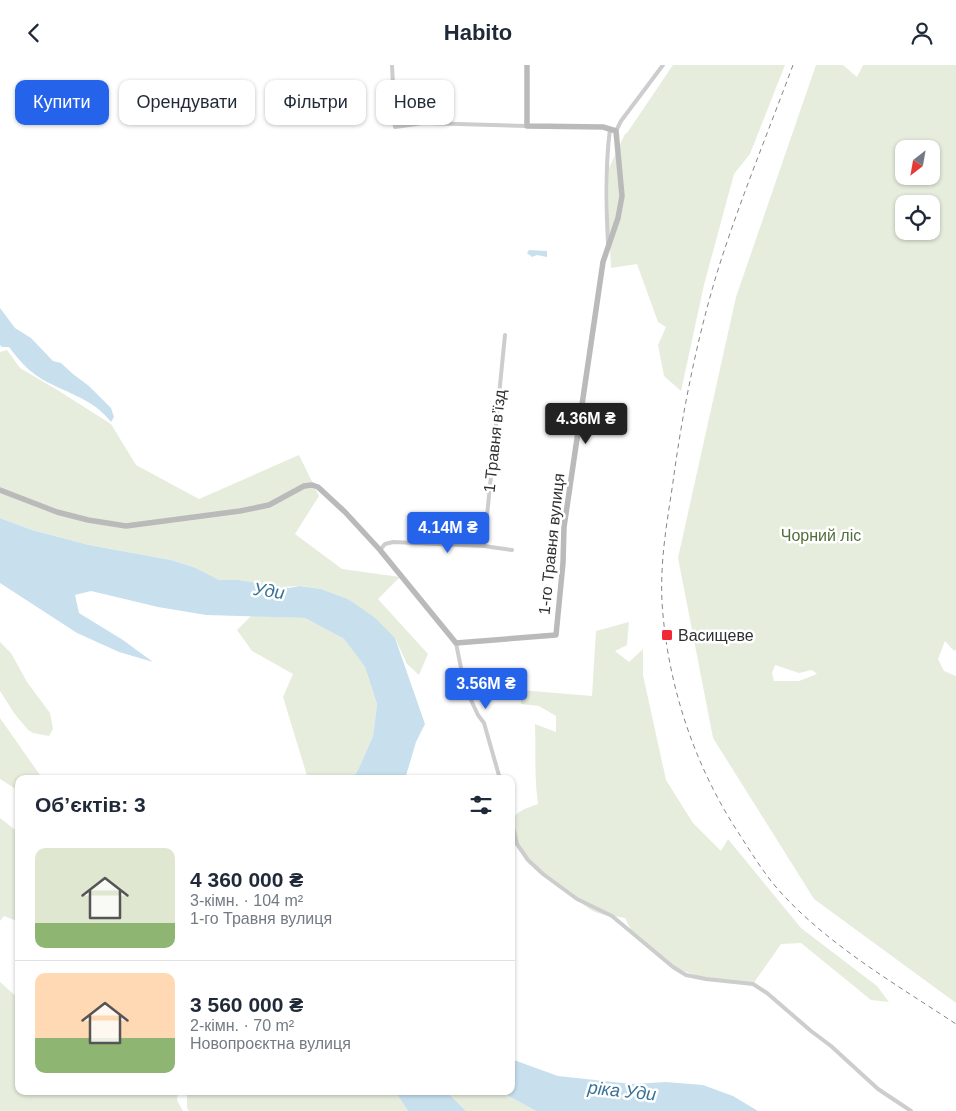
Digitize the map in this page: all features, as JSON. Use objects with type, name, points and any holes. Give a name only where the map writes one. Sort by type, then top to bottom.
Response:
[{"type":"street","points":[[392,65],[395,127],[423,123],[603,127],[613,130]]},
{"type":"street","points":[[527,126],[528,65]]},
{"type":"street","points":[[608,251],[618,218],[622,196],[613,130],[663,65]]},
{"type":"street","name":"1-го Травня вулиця","points":[[456,643],[556,635],[563,563],[564,527],[603,262],[608,251],[606,204],[607,154],[613,130]]},
{"type":"street","name":"1 Травня в’їзд","points":[[484,546],[505,335]]},
{"type":"street","points":[[0,490],[56,512],[88,520],[126,525],[240,511],[270,505],[304,486],[312,485],[318,487],[345,512],[380,550],[456,643],[461,668],[478,715],[484,723],[499,775]]},
{"type":"street","points":[[380,550],[385,544],[393,542],[512,549]]},
{"type":"street","points":[[515,836],[517,844],[528,860],[543,874],[577,899],[612,916],[673,967],[686,975],[753,984],[768,993],[878,1089],[912,1111]]},
{"type":"green space","points":[[673,65],[785,65],[750,154],[734,174],[704,285],[681,391],[664,376],[658,345],[666,327],[658,322],[637,264],[611,268],[609,230],[609,168],[625,134]]},
{"type":"green space","name":"Чорний ліс","points":[[816,65],[843,65],[857,77],[863,65],[956,65],[956,650],[954,651],[945,641],[938,659],[944,671],[956,676],[956,1003],[814,899],[713,738],[678,558],[736,297]],"holes":[[[775,665],[799,673],[812,670],[817,674],[799,681],[774,681],[772,673]]]},
{"type":"green space","points":[[7,350],[20,368],[111,424],[136,465],[199,499],[299,455],[319,496],[295,534],[342,569],[400,577],[378,599],[428,654],[419,675],[407,664],[395,638],[348,599],[321,589],[302,586],[279,587],[239,580],[219,580],[196,568],[171,560],[89,545],[32,530],[0,518],[0,352]]},
{"type":"green space","points":[[251,616],[305,618],[344,639],[365,667],[377,704],[373,736],[355,775],[307,775],[283,697],[293,674],[252,651],[237,630]]},
{"type":"green space","points":[[629,622],[627,645],[615,651],[629,662],[643,649],[643,675],[666,780],[693,823],[721,851],[728,839],[801,928],[877,986],[889,1002],[871,1000],[801,943],[781,944],[753,984],[706,979],[673,967],[633,934],[625,918],[602,914],[590,909],[544,874],[515,844],[515,816],[538,804],[535,724],[556,732],[556,716],[539,706],[521,704],[521,690],[592,696],[596,631]]},
{"type":"green space","points":[[0,642],[11,653],[27,682],[50,713],[53,729],[49,736],[33,733],[28,730],[0,691]]},
{"type":"green space","points":[[0,718],[40,775],[15,775],[15,788],[0,779]]},
{"type":"green space","points":[[0,818],[15,830],[15,920],[4,916],[0,921]]},
{"type":"green space","points":[[0,982],[15,995],[15,1095],[178,1095],[177,1100],[183,1111],[0,1111]]},
{"type":"green space","points":[[187,1095],[398,1095],[408,1111],[189,1111],[187,1108]]},
{"type":"green space","points":[[450,1095],[506,1095],[536,1111],[466,1111]]},
{"type":"water","points":[[529,250],[547,251],[547,257],[537,255],[532,257],[527,253]]},
{"type":"water","points":[[0,308],[15,328],[31,338],[53,361],[61,363],[89,386],[111,408],[114,417],[111,422],[90,403],[37,376],[22,363],[9,347],[2,347],[0,345]]},
{"type":"water","name":"Уди","points":[[0,518],[32,530],[89,545],[171,560],[196,568],[219,580],[239,580],[289,588],[300,586],[321,589],[348,599],[374,617],[395,638],[425,724],[416,742],[406,775],[355,775],[373,736],[377,704],[365,667],[344,639],[305,618],[206,615],[158,607],[91,591],[75,595],[79,613],[123,640],[153,662],[119,652],[77,633],[0,583]]},
{"type":"water","name":"ріка Уди","points":[[515,1060],[558,1076],[632,1084],[666,1082],[703,1085],[733,1096],[758,1111],[536,1111],[506,1095],[515,1095]]},
{"type":"water","points":[[398,1095],[450,1095],[466,1111],[408,1111]]},
{"type":"railway","points":[[793,65],[724,251],[707,307],[693,365],[677,453],[663,556],[662,602],[670,662],[685,720],[707,777],[758,864],[784,896],[803,915],[844,949],[956,1024]]},
{"type":"place","name":"Васищеве","points":[[667,635]]}]
